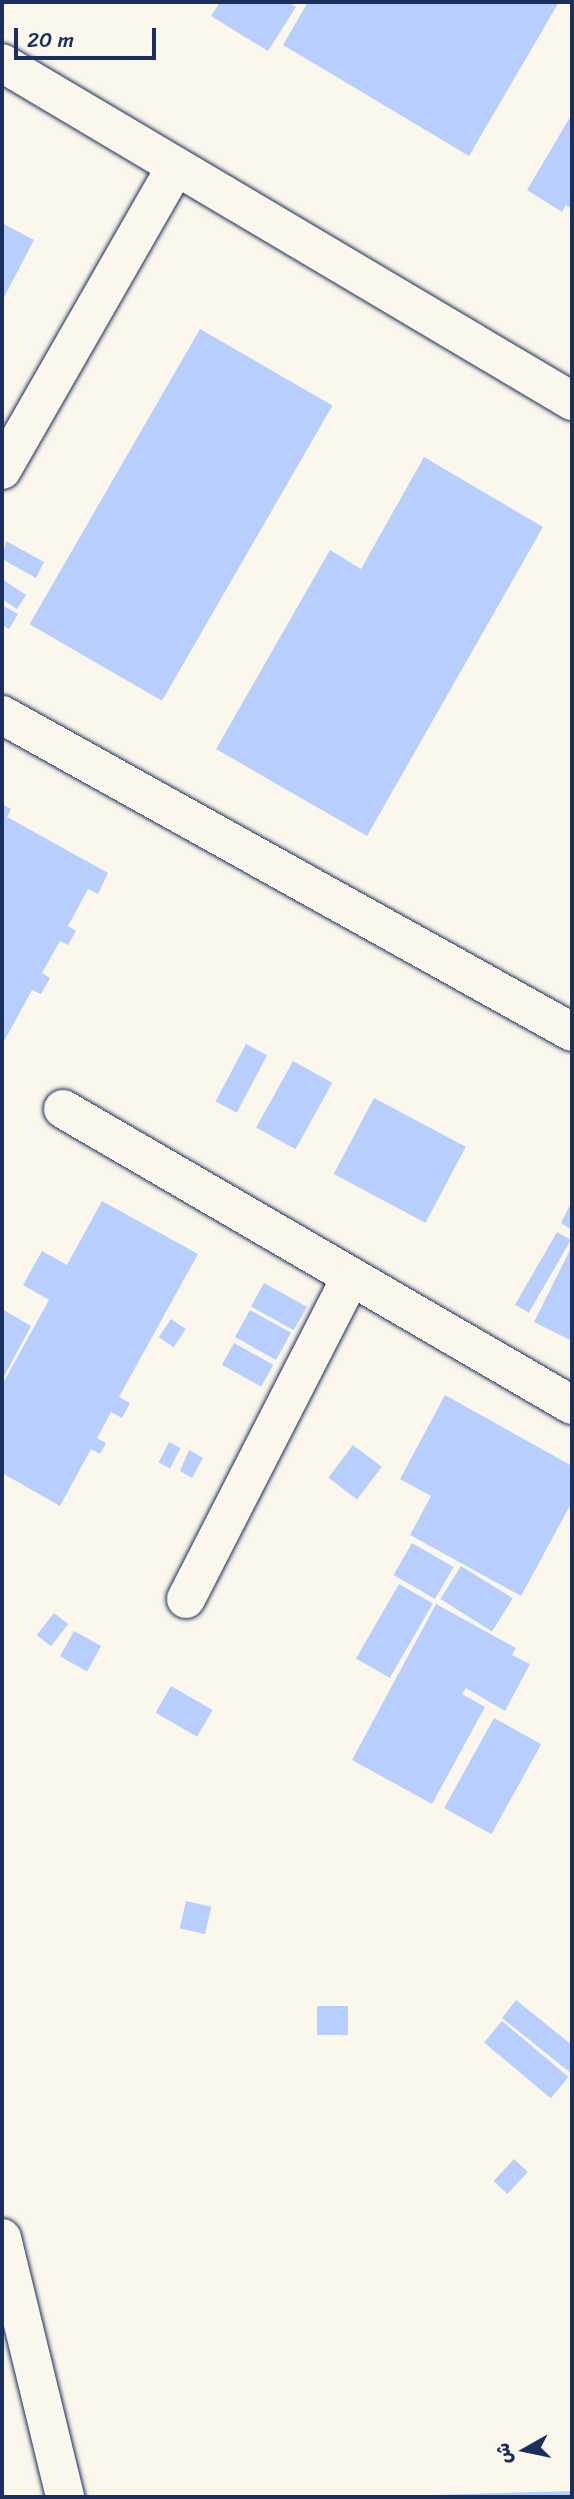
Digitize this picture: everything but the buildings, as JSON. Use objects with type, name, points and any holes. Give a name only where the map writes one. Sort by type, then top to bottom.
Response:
[{"type":"street","points":[[2,63],[572,401]]},
{"type":"street","points":[[2,470],[176,166]]},
{"type":"street","points":[[2,715],[572,1032]]},
{"type":"street","points":[[63,1109],[572,1405]]},
{"type":"street","points":[[186,1599],[351,1277]]},
{"type":"street","points":[[2,2238],[65,2497]]}]
